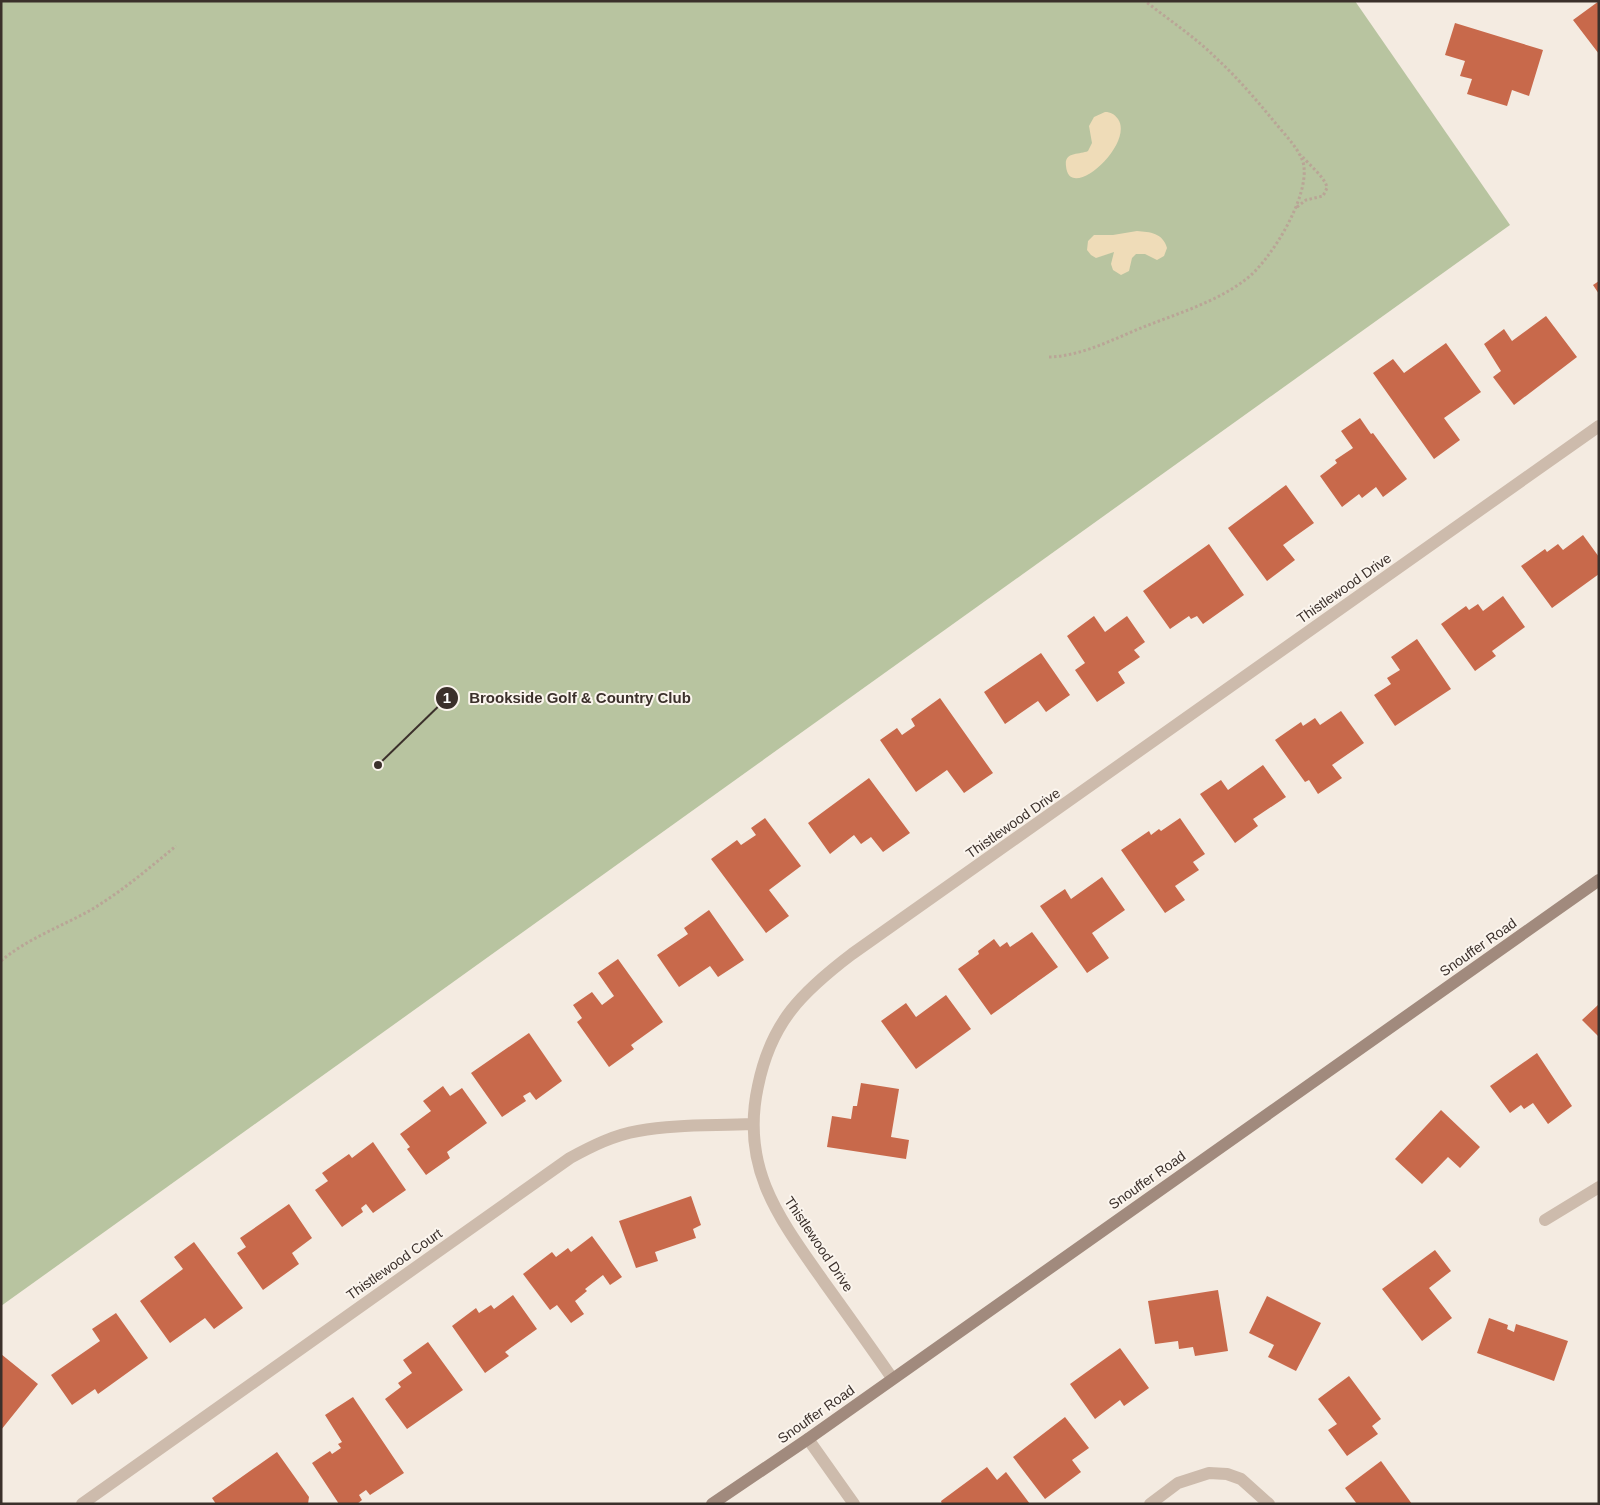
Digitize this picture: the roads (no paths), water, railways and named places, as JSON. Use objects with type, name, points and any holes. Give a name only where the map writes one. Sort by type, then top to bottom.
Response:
[{"type":"main road","name":"Snouffer Road","points":[[712,1504],[808,1439],[1599,880]]},
{"type":"street","name":"Thistlewood Drive","points":[[892,1378],[798,1245],[778,1213],[758,1167],[752,1124],[759,1080],[768,1049],[790,1012],[816,982],[851,956],[1599,426]]},
{"type":"street","name":"Thistlewood Court","points":[[82,1504],[570,1158],[610,1138],[637,1131],[682,1126],[752,1124]]},
{"type":"street","points":[[1545,1220],[1599,1187]]},
{"type":"street","points":[[808,1439],[854,1504]]},
{"type":"street","points":[[1150,1504],[1178,1483],[1209,1473],[1227,1474],[1241,1479],[1269,1504]]},
{"type":"place","name":"Brookside Golf & Country Club","points":[[378,765]]}]
